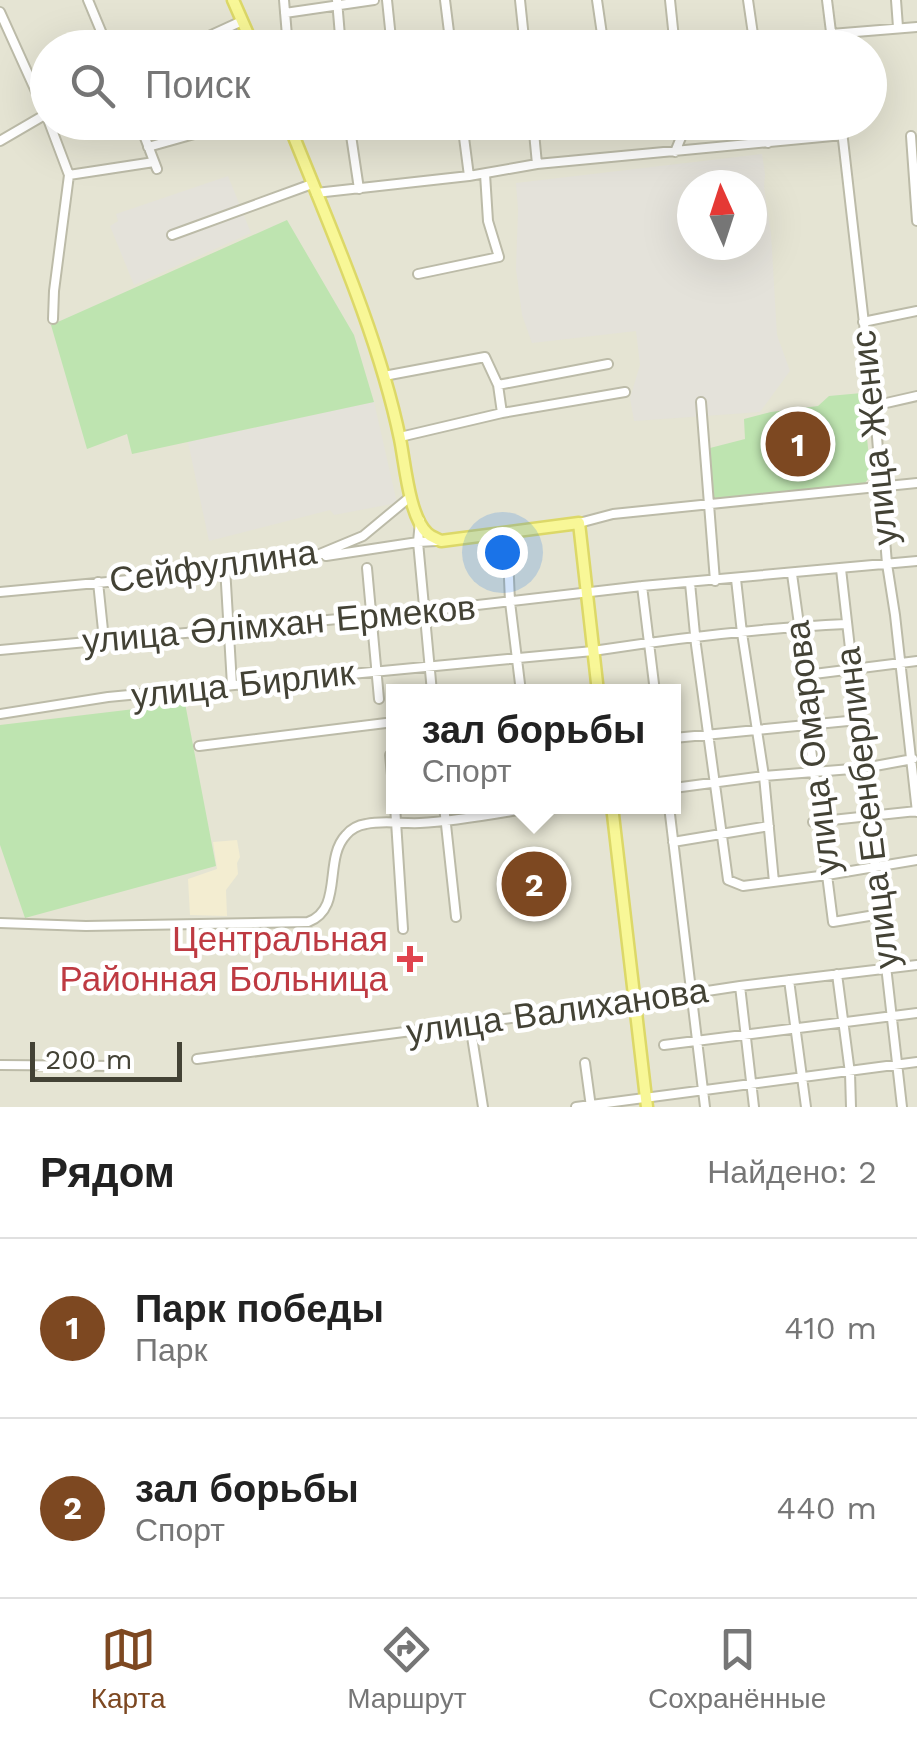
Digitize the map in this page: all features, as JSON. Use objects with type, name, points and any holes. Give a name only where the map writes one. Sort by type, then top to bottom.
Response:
[{"type":"main road","points":[[233,0],[246,30]]},
{"type":"main road","points":[[295,140],[367,325],[400,437],[410,497],[426,533],[441,541],[579,523],[597,684]]},
{"type":"main road","points":[[613,814],[647,1102]]},
{"type":"street","points":[[88,0],[100,30]]},
{"type":"street","points":[[284,0],[286,30]]},
{"type":"street","points":[[284,13],[337,2],[374,0]]},
{"type":"street","points":[[386,0],[390,30]]},
{"type":"street","points":[[444,0],[448,30]]},
{"type":"street","points":[[520,0],[523,30]]},
{"type":"street","points":[[597,0],[601,30]]},
{"type":"street","points":[[670,0],[673,30]]},
{"type":"street","points":[[748,0],[752,30]]},
{"type":"street","points":[[827,0],[831,30]]},
{"type":"street","points":[[896,0],[898,27]]},
{"type":"street","points":[[337,2],[339,30]]},
{"type":"street","points":[[0,12],[30,78]]},
{"type":"street","points":[[222,30],[242,21]]},
{"type":"street","points":[[869,30],[917,27]]},
{"type":"street","points":[[0,141],[30,126]]},
{"type":"street","points":[[911,136],[917,217]]},
{"type":"street","points":[[53,319],[69,175],[56,140]]},
{"type":"street","points":[[69,175],[155,166],[145,140]]},
{"type":"street","points":[[148,147],[173,140]]},
{"type":"street","points":[[352,140],[359,189]]},
{"type":"street","points":[[464,140],[469,176]]},
{"type":"street","points":[[535,140],[537,164]]},
{"type":"street","points":[[675,152],[680,140]]},
{"type":"street","points":[[172,235],[314,189],[359,189],[537,164],[793,140]]},
{"type":"street","name":"улица Женис","points":[[844,140],[917,811]]},
{"type":"street","points":[[418,274],[499,256],[488,220],[485,174]]},
{"type":"street","points":[[862,322],[917,310]]},
{"type":"street","points":[[384,376],[486,357],[498,385],[502,413]]},
{"type":"street","points":[[498,385],[608,364]]},
{"type":"street","points":[[400,437],[502,413],[625,392]]},
{"type":"street","points":[[873,406],[917,396]]},
{"type":"street","points":[[701,402],[716,581]]},
{"type":"street","points":[[579,523],[613,514],[917,483]]},
{"type":"street","name":"Сейфуллина","points":[[0,592],[310,558],[363,536],[410,497]]},
{"type":"street","points":[[420,521],[418,542],[431,684]]},
{"type":"street","points":[[507,532],[510,602],[520,684]]},
{"type":"street","points":[[310,558],[441,541]]},
{"type":"street","name":"улица Әлімхан Ермеков","points":[[0,650],[917,561]]},
{"type":"street","points":[[226,567],[232,686]]},
{"type":"street","points":[[367,568],[378,699]]},
{"type":"street","name":"улица Есенберлина","points":[[841,569],[902,1107]]},
{"type":"street","name":"улица Омарова","points":[[792,574],[806,675],[816,822],[833,922],[881,914]]},
{"type":"street","points":[[736,580],[764,776],[774,882]]},
{"type":"street","points":[[98,582],[104,640]]},
{"type":"street","points":[[690,583],[728,880],[742,886],[917,860]]},
{"type":"street","points":[[642,586],[654,684]]},
{"type":"street","name":"улица Бирлик","points":[[0,714],[108,697],[846,624]]},
{"type":"street","points":[[806,675],[917,661]]},
{"type":"street","points":[[905,712],[917,711]]},
{"type":"street","points":[[681,737],[858,720]]},
{"type":"street","points":[[199,746],[386,723]]},
{"type":"street","points":[[681,787],[914,759]]},
{"type":"street","points":[[816,822],[917,811]]},
{"type":"street","points":[[396,814],[403,929]]},
{"type":"street","points":[[445,814],[456,918]]},
{"type":"street","points":[[0,923],[103,926],[308,922],[325,908],[338,847],[348,832],[369,823],[487,814]]},
{"type":"street","points":[[670,814],[706,1107]]},
{"type":"street","points":[[673,842],[769,826]]},
{"type":"street","name":"улица Валиханова","points":[[198,1059],[917,964]]},
{"type":"street","points":[[837,974],[852,1107]]},
{"type":"street","points":[[789,980],[806,1107]]},
{"type":"street","points":[[740,986],[754,1107]]},
{"type":"street","points":[[664,1045],[917,1013]]},
{"type":"street","points":[[470,1024],[483,1107]]},
{"type":"street","points":[[585,1062],[591,1106]]},
{"type":"street","points":[[576,1107],[647,1102],[917,1062]]},
{"type":"street","points":[[0,1065],[119,1066]]},
{"type":"shaded area","points":[[0,0],[917,0],[917,1107],[0,1107]]},
{"type":"shaded area","points":[[762,154],[764,170],[677,170],[677,260],[767,260],[767,207],[777,335],[790,371],[760,412],[634,421],[630,398],[640,365],[636,331],[532,343],[522,315],[516,269],[516,183]]},
{"type":"shaded area","points":[[228,176],[251,233],[134,285],[110,226],[118,221],[116,214]]},
{"type":"shaded area","points":[[374,402],[397,503],[334,515],[330,510],[209,541],[188,442]]},
{"type":"shaded area","points":[[237,840],[238,874],[226,890],[227,916],[190,915],[188,879],[217,869],[213,842]]},
{"type":"green space","points":[[287,220],[354,335],[374,402],[132,454],[127,434],[87,449],[51,325]]},
{"type":"green space","points":[[862,393],[871,475],[865,483],[714,499],[710,448],[745,439],[744,419],[818,406],[829,396]]},
{"type":"green space","points":[[185,703],[216,866],[25,918],[0,845],[0,725]]},
{"type":"place","name":"Парк победы","points":[[798,444]]},
{"type":"place","name":"зал борьбы","points":[[534,884]]},
{"type":"place","name":"Центральная Районная Больница","points":[[410,959]]}]
